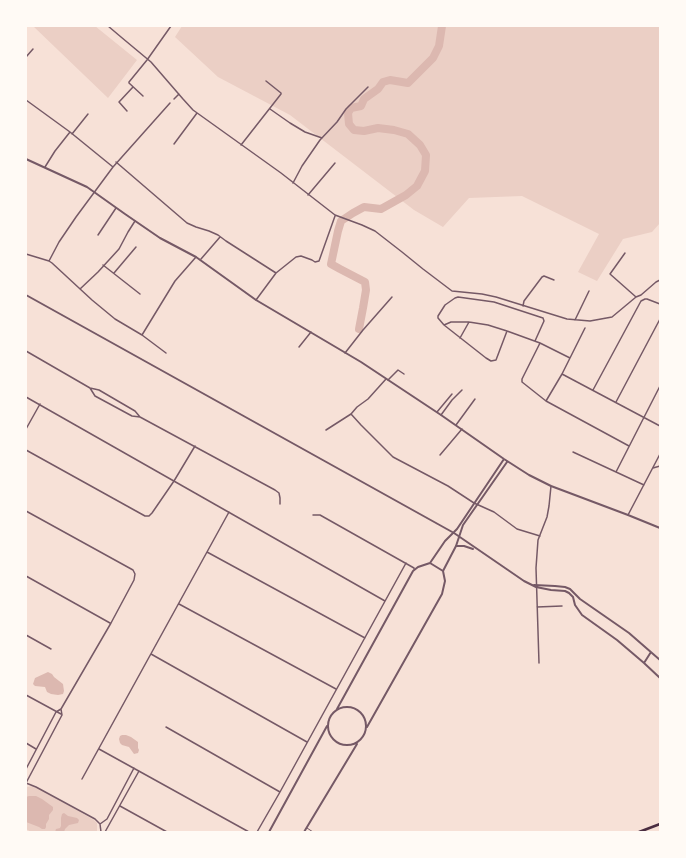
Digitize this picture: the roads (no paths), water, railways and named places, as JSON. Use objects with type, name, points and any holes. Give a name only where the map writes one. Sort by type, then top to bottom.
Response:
[{"type":"main road","points":[[639,832],[660,824]]},
{"type":"street","points":[[108,26],[148,60],[188,105],[197,112],[293,182],[335,215],[343,217],[375,232],[450,290],[455,292],[482,294],[496,297],[556,316],[590,321],[612,317],[660,280]]},
{"type":"street","points":[[143,96],[129,82],[148,60],[171,26]]},
{"type":"street","points":[[26,57],[33,49]]},
{"type":"street","points":[[241,145],[282,94],[266,81]]},
{"type":"street","points":[[127,111],[119,102],[133,87]]},
{"type":"street","points":[[293,182],[302,166],[322,138],[368,87]]},
{"type":"street","points":[[174,99],[179,94]]},
{"type":"street","points":[[26,100],[71,133],[113,167]]},
{"type":"street","points":[[49,261],[59,242],[116,162],[170,103]]},
{"type":"street","points":[[270,109],[295,126],[322,138]]},
{"type":"street","points":[[174,144],[197,112]]},
{"type":"street","points":[[45,167],[57,148],[88,114]]},
{"type":"street","points":[[26,159],[81,184],[94,192],[160,238],[196,257],[256,300],[345,352],[457,424],[507,462],[529,475],[551,486],[660,528]]},
{"type":"street","points":[[116,162],[187,223],[214,232],[276,273]]},
{"type":"street","points":[[308,195],[335,163]]},
{"type":"street","points":[[98,235],[116,208]]},
{"type":"street","points":[[256,300],[276,273],[296,257],[304,256],[318,262],[335,215]]},
{"type":"street","points":[[80,289],[119,249],[135,221]]},
{"type":"street","points":[[200,260],[220,237]]},
{"type":"street","points":[[114,273],[136,247]]},
{"type":"street","points":[[625,253],[610,274],[636,297]]},
{"type":"street","points":[[26,254],[52,263],[115,320],[142,335],[166,353]]},
{"type":"street","points":[[142,335],[175,281],[196,257]]},
{"type":"street","points":[[104,265],[140,294]]},
{"type":"street","points":[[523,306],[524,301],[542,277],[544,276],[554,280]]},
{"type":"street","points":[[575,320],[589,292]]},
{"type":"street","points":[[26,296],[454,533],[476,550],[524,581],[532,585],[569,593],[582,616],[617,640],[660,678]]},
{"type":"street","points":[[345,352],[392,297]]},
{"type":"street","points":[[507,331],[496,360],[493,362],[444,325],[438,316],[445,305],[458,297],[494,302],[543,318],[544,320],[535,341]]},
{"type":"street","points":[[593,390],[642,301],[647,299],[660,304]]},
{"type":"street","points":[[616,402],[660,319]]},
{"type":"street","points":[[444,325],[451,322],[469,322],[488,325],[540,343],[570,358]]},
{"type":"street","points":[[460,338],[469,322]]},
{"type":"street","points":[[546,401],[562,374],[585,328]]},
{"type":"street","points":[[299,347],[311,332]]},
{"type":"street","points":[[540,343],[522,382],[546,401],[629,446]]},
{"type":"street","points":[[26,351],[90,388],[99,390],[135,410],[140,417]]},
{"type":"street","points":[[326,430],[351,414],[398,370],[404,374]]},
{"type":"street","points":[[562,374],[660,426]]},
{"type":"street","points":[[616,472],[660,386]]},
{"type":"street","points":[[90,388],[96,396],[132,416],[140,417],[275,490],[279,494],[280,504]]},
{"type":"street","points":[[441,415],[452,400],[462,390]]},
{"type":"street","points":[[437,412],[452,394]]},
{"type":"street","points":[[26,397],[385,601]]},
{"type":"street","points":[[457,424],[475,399]]},
{"type":"street","points":[[26,430],[40,404]]},
{"type":"street","points":[[351,414],[393,457],[494,512],[517,529],[540,536]]},
{"type":"street","points":[[440,455],[462,429]]},
{"type":"street","points":[[26,450],[145,516],[149,516],[174,481],[195,446]]},
{"type":"street","points":[[573,452],[644,485]]},
{"type":"street","points":[[628,515],[660,454]]},
{"type":"street","points":[[269,832],[328,726],[331,716],[338,709],[413,571],[418,567],[430,563],[445,541],[454,533],[504,459]]},
{"type":"street","points":[[304,832],[358,743],[364,736],[367,727],[442,594],[445,581],[443,571],[456,546],[463,525],[475,503],[507,462]]},
{"type":"street","points":[[653,468],[660,466]]},
{"type":"street","points":[[539,662],[536,586],[537,545],[547,517],[551,486]]},
{"type":"street","points":[[26,511],[132,570],[135,574],[134,580],[111,623],[61,709],[56,712],[26,768]]},
{"type":"street","points":[[82,779],[229,512]]},
{"type":"street","points":[[313,515],[320,514],[414,568],[413,571]]},
{"type":"street","points":[[456,546],[464,546],[476,550]]},
{"type":"street","points":[[207,552],[365,638]]},
{"type":"street","points":[[430,563],[443,571]]},
{"type":"street","points":[[257,832],[406,564]]},
{"type":"street","points":[[26,576],[111,623]]},
{"type":"street","points":[[536,586],[555,586],[570,589],[580,599],[629,634],[660,660]]},
{"type":"street","points":[[179,604],[336,690]]},
{"type":"street","points":[[537,607],[562,606]]},
{"type":"street","points":[[26,635],[52,649]]},
{"type":"street","points":[[644,663],[651,652]]},
{"type":"street","points":[[151,654],[307,742]]},
{"type":"street","points":[[26,695],[62,715]]},
{"type":"street","points":[[338,709],[349,707],[360,711],[364,716],[367,727]]},
{"type":"street","points":[[61,709],[62,715],[26,783],[95,819],[100,824],[101,832]]},
{"type":"street","points":[[328,726],[330,736],[334,741],[346,746],[358,743]]},
{"type":"street","points":[[166,727],[280,792]]},
{"type":"street","points":[[26,743],[36,749]]},
{"type":"street","points":[[98,748],[249,832]]},
{"type":"street","points":[[100,824],[107,819],[134,768]]},
{"type":"street","points":[[105,832],[140,771]]},
{"type":"street","points":[[120,806],[167,832]]},
{"type":"lane","points":[[306,828],[313,832]]},
{"type":"waterway","points":[[359,329],[366,290],[365,282],[331,264],[341,221],[364,207],[381,209],[406,195],[417,186],[425,171],[426,155],[420,145],[408,134],[378,128],[364,131],[354,130],[349,124],[348,113],[351,108],[361,106],[364,99],[378,89],[383,82],[390,80],[408,83],[433,58],[439,46],[442,26]]}]
